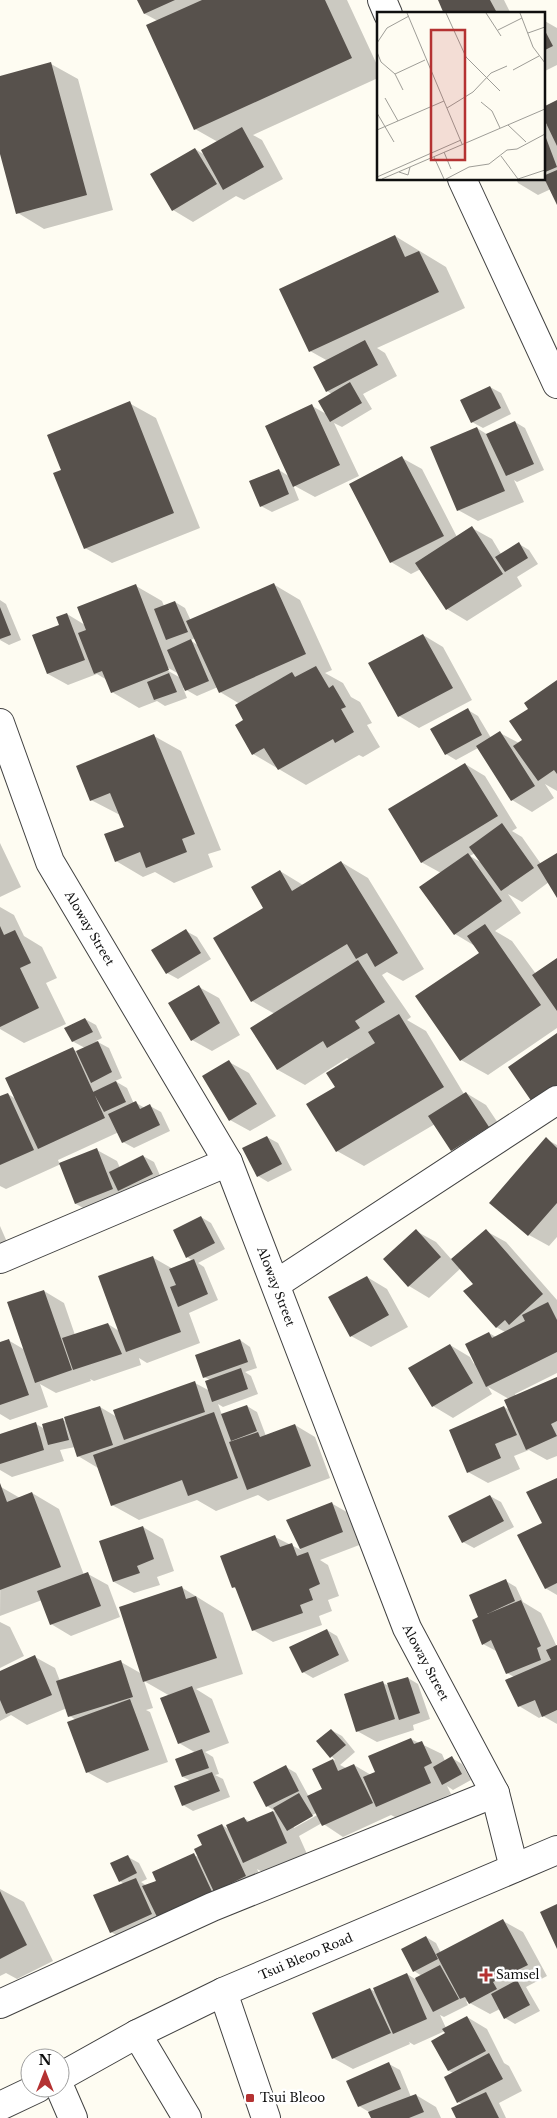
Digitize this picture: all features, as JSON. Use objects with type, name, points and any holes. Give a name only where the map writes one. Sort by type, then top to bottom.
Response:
[{"type":"street","points":[[382,0],[387,12]]},
{"type":"street","points":[[462,180],[557,384]]},
{"type":"street","name":"Aloway Street","points":[[0,723],[50,862],[228,1162],[407,1628],[495,1793],[514,1868]]},
{"type":"street","points":[[276,1284],[557,1100]]},
{"type":"street","points":[[0,1259],[228,1162]]},
{"type":"street","points":[[0,2004],[212,1907],[495,1793]]},
{"type":"street","name":"Tsui Bleoo Road","points":[[70,2071],[137,2034],[223,1992],[557,1850]]},
{"type":"street","points":[[223,1992],[266,2118]]},
{"type":"street","points":[[137,2034],[186,2118]]},
{"type":"street","points":[[0,2106],[20,2097]]},
{"type":"street","points":[[64,2098],[73,2118]]},
{"type":"building","points":[[137,0],[175,0],[144,14]]},
{"type":"building","points":[[202,0],[325,0],[352,58],[194,130],[146,25]]},
{"type":"building","points":[[438,0],[490,0],[496,11],[494,12],[443,12]]},
{"type":"building","points":[[544,29],[553,46],[544,50]]},
{"type":"building","points":[[51,62],[87,195],[16,214],[0,154],[0,76]]},
{"type":"building","points":[[557,100],[557,146],[544,119],[544,106]]},
{"type":"building","points":[[242,127],[264,167],[223,190],[201,150]]},
{"type":"building","points":[[544,133],[557,167],[544,173]]},
{"type":"building","points":[[195,148],[217,184],[172,211],[150,174]]},
{"type":"building","points":[[557,170],[557,205],[544,178],[544,176]]},
{"type":"building","points":[[395,235],[405,257],[419,251],[439,292],[309,352],[279,289]]},
{"type":"building","points":[[365,340],[378,365],[326,392],[313,367]]},
{"type":"building","points":[[350,382],[362,403],[330,422],[318,401]]},
{"type":"building","points":[[490,386],[501,408],[471,423],[460,400]]},
{"type":"building","points":[[130,401],[174,513],[84,549],[53,473],[61,470],[47,435]]},
{"type":"building","points":[[312,404],[340,465],[293,487],[265,426]]},
{"type":"building","points":[[515,421],[534,464],[506,476],[486,434]]},
{"type":"building","points":[[477,427],[505,491],[457,511],[430,447]]},
{"type":"building","points":[[402,456],[444,536],[390,563],[349,484]]},
{"type":"building","points":[[279,469],[289,494],[260,507],[249,481]]},
{"type":"building","points":[[472,526],[503,574],[446,610],[415,563]]},
{"type":"building","points":[[519,542],[528,558],[505,572],[495,557]]},
{"type":"building","points":[[274,583],[306,654],[219,693],[186,621]]},
{"type":"building","points":[[136,584],[169,670],[111,693],[102,671],[94,674],[78,633],[86,630],[77,607]]},
{"type":"building","points":[[175,601],[188,632],[166,640],[154,609]]},
{"type":"building","points":[[0,607],[11,635],[0,639]]},
{"type":"building","points":[[67,613],[85,660],[47,674],[32,635],[59,625],[56,617]]},
{"type":"building","points":[[423,634],[453,688],[398,717],[368,663]]},
{"type":"building","points":[[191,639],[209,681],[185,691],[167,650]]},
{"type":"building","points":[[316,666],[329,688],[333,685],[346,707],[341,709],[354,732],[335,743],[333,739],[278,770],[264,748],[252,755],[235,725],[243,720],[235,705],[292,672],[295,677]]},
{"type":"building","points":[[169,673],[177,692],[154,700],[147,682]]},
{"type":"building","points":[[557,680],[557,774],[554,770],[538,781],[513,746],[522,740],[509,721],[528,709],[524,703]]},
{"type":"building","points":[[468,708],[482,735],[445,755],[430,729]]},
{"type":"building","points":[[500,731],[535,786],[511,801],[476,746]]},
{"type":"building","points":[[154,734],[195,834],[182,839],[187,852],[146,868],[140,852],[115,862],[104,834],[124,827],[110,793],[90,801],[76,766]]},
{"type":"building","points":[[465,763],[498,816],[421,863],[388,809]]},
{"type":"building","points":[[502,823],[534,868],[501,891],[469,847]]},
{"type":"building","points":[[468,853],[502,901],[454,935],[419,887]]},
{"type":"building","points":[[557,853],[557,898],[537,865]]},
{"type":"building","points":[[341,861],[398,953],[375,967],[367,953],[356,959],[347,944],[251,1002],[213,938],[263,908],[251,887],[280,870],[292,891]]},
{"type":"building","points":[[485,924],[541,1005],[460,1061],[415,996],[479,953],[467,936]]},
{"type":"building","points":[[0,926],[4,935],[15,930],[31,963],[20,968],[39,1008],[0,1027]]},
{"type":"building","points":[[186,929],[201,953],[166,974],[151,950]]},
{"type":"building","points":[[557,958],[557,1011],[532,975]]},
{"type":"building","points":[[358,960],[385,1002],[355,1021],[360,1028],[327,1048],[323,1041],[277,1070],[250,1028]]},
{"type":"building","points":[[199,985],[220,1023],[191,1041],[168,1003]]},
{"type":"building","points":[[399,1014],[444,1087],[336,1152],[306,1104],[335,1087],[326,1073],[375,1043],[368,1032]]},
{"type":"building","points":[[85,1018],[93,1032],[72,1042],[64,1028]]},
{"type":"building","points":[[557,1033],[557,1085],[532,1102],[508,1067]]},
{"type":"building","points":[[98,1041],[112,1072],[91,1083],[76,1051]]},
{"type":"building","points":[[73,1047],[105,1118],[38,1149],[5,1078]]},
{"type":"building","points":[[229,1060],[257,1104],[229,1121],[202,1076]]},
{"type":"building","points":[[116,1081],[126,1102],[104,1112],[93,1092]]},
{"type":"building","points":[[466,1092],[489,1127],[451,1151],[428,1116]]},
{"type":"building","points":[[8,1093],[34,1150],[0,1165],[0,1096]]},
{"type":"building","points":[[136,1101],[140,1109],[150,1104],[160,1125],[122,1143],[108,1114]]},
{"type":"building","points":[[267,1136],[282,1164],[257,1177],[242,1148]]},
{"type":"building","points":[[546,1137],[557,1148],[557,1203],[528,1236],[489,1203]]},
{"type":"building","points":[[97,1148],[113,1189],[75,1204],[59,1163]]},
{"type":"building","points":[[143,1155],[153,1174],[118,1191],[109,1172]]},
{"type":"building","points":[[201,1216],[215,1243],[186,1258],[173,1230]]},
{"type":"building","points":[[416,1229],[441,1257],[408,1287],[383,1259]]},
{"type":"building","points":[[486,1229],[543,1294],[509,1325],[505,1320],[496,1328],[463,1291],[473,1284],[451,1259]]},
{"type":"building","points":[[153,1256],[181,1332],[126,1352],[98,1276]]},
{"type":"building","points":[[194,1259],[208,1294],[178,1307],[170,1287],[176,1285],[169,1269]]},
{"type":"building","points":[[367,1276],[389,1315],[350,1337],[328,1297]]},
{"type":"building","points":[[44,1290],[72,1370],[35,1383],[7,1302]]},
{"type":"building","points":[[548,1302],[557,1320],[557,1352],[486,1387],[465,1344],[489,1332],[492,1338],[525,1321],[522,1315]]},
{"type":"building","points":[[108,1323],[122,1354],[73,1370],[62,1338]]},
{"type":"building","points":[[9,1339],[29,1395],[0,1405],[0,1342]]},
{"type":"building","points":[[240,1339],[248,1362],[203,1378],[195,1355]]},
{"type":"building","points":[[450,1344],[473,1383],[432,1407],[408,1368]]},
{"type":"building","points":[[241,1368],[248,1389],[212,1402],[205,1381]]},
{"type":"building","points":[[557,1377],[557,1421],[551,1424],[557,1436],[526,1450],[504,1400]]},
{"type":"building","points":[[195,1381],[205,1412],[124,1440],[113,1410]]},
{"type":"building","points":[[247,1405],[257,1431],[231,1441],[221,1414]]},
{"type":"building","points":[[100,1406],[113,1445],[77,1457],[64,1417]]},
{"type":"building","points":[[504,1406],[517,1435],[495,1444],[501,1458],[467,1473],[449,1430]]},
{"type":"building","points":[[214,1412],[238,1478],[188,1496],[182,1480],[111,1506],[93,1455]]},
{"type":"building","points":[[63,1418],[69,1440],[48,1445],[42,1424]]},
{"type":"building","points":[[36,1422],[44,1450],[0,1464],[0,1434]]},
{"type":"building","points":[[295,1424],[311,1466],[247,1490],[229,1442],[258,1432],[260,1437]]},
{"type":"building","points":[[557,1478],[557,1583],[545,1589],[517,1535],[542,1523],[526,1492]]},
{"type":"building","points":[[0,1483],[7,1502],[32,1492],[61,1567],[0,1590]]},
{"type":"building","points":[[490,1495],[504,1521],[462,1543],[448,1516]]},
{"type":"building","points":[[332,1502],[343,1532],[300,1549],[286,1520]]},
{"type":"building","points":[[143,1526],[154,1559],[137,1566],[140,1573],[113,1582],[99,1541]]},
{"type":"building","points":[[275,1535],[280,1547],[292,1543],[297,1556],[308,1552],[320,1584],[309,1589],[313,1600],[300,1605],[303,1613],[252,1631],[235,1587],[232,1588],[220,1556]]},
{"type":"building","points":[[88,1572],[101,1606],[50,1625],[37,1591]]},
{"type":"building","points":[[506,1579],[515,1601],[487,1614],[521,1600],[541,1646],[537,1648],[541,1660],[506,1674],[491,1640],[482,1645],[472,1620],[478,1617],[469,1595]]},
{"type":"building","points":[[182,1586],[186,1599],[196,1596],[217,1658],[143,1682],[119,1607]]},
{"type":"building","points":[[327,1629],[339,1655],[302,1673],[289,1647]]},
{"type":"building","points":[[557,1645],[557,1710],[542,1717],[535,1700],[518,1707],[505,1680],[551,1660],[546,1650]]},
{"type":"building","points":[[35,1655],[52,1695],[6,1714],[0,1700],[0,1671]]},
{"type":"building","points":[[121,1660],[133,1697],[68,1717],[56,1681]]},
{"type":"building","points":[[408,1677],[420,1713],[399,1720],[387,1683]]},
{"type":"building","points":[[383,1681],[395,1719],[356,1732],[344,1694]]},
{"type":"building","points":[[192,1686],[210,1732],[178,1744],[160,1698]]},
{"type":"building","points":[[130,1699],[149,1750],[86,1773],[67,1722]]},
{"type":"building","points":[[331,1729],[346,1745],[330,1758],[316,1741]]},
{"type":"building","points":[[411,1738],[414,1744],[422,1741],[432,1763],[424,1767],[431,1783],[376,1807],[363,1777],[375,1772],[368,1756]]},
{"type":"building","points":[[202,1749],[209,1768],[182,1777],[175,1759]]},
{"type":"building","points":[[452,1756],[462,1774],[442,1785],[433,1767]]},
{"type":"building","points":[[333,1759],[338,1771],[354,1764],[373,1803],[322,1826],[307,1796],[322,1789],[312,1769]]},
{"type":"building","points":[[286,1765],[299,1791],[266,1807],[253,1782]]},
{"type":"building","points":[[212,1772],[220,1791],[182,1806],[174,1786]]},
{"type":"building","points":[[299,1793],[313,1816],[287,1831],[273,1808]]},
{"type":"building","points":[[273,1811],[287,1843],[243,1863],[226,1825],[244,1817],[247,1822]]},
{"type":"building","points":[[222,1824],[246,1876],[214,1892],[194,1849],[202,1845],[197,1835]]},
{"type":"building","points":[[194,1853],[214,1896],[159,1921],[142,1886],[156,1881],[152,1872]]},
{"type":"building","points":[[128,1855],[137,1873],[119,1882],[110,1863]]},
{"type":"building","points":[[136,1878],[152,1914],[110,1933],[93,1895]]},
{"type":"building","points":[[0,1891],[27,1945],[0,1959]]},
{"type":"building","points":[[557,1904],[557,1949],[540,1912]]},
{"type":"building","points":[[503,1919],[528,1965],[493,1982],[497,1989],[469,2004],[465,1997],[460,1999],[436,1954]]},
{"type":"building","points":[[426,1936],[438,1959],[413,1972],[401,1949]]},
{"type":"building","points":[[440,1965],[459,1999],[433,2012],[415,1978]]},
{"type":"building","points":[[407,1973],[427,2019],[393,2034],[373,1988]]},
{"type":"building","points":[[517,1980],[530,2005],[504,2019],[491,1994]]},
{"type":"building","points":[[370,1988],[391,2033],[332,2059],[312,2013]]},
{"type":"building","points":[[467,2016],[486,2051],[448,2071],[431,2041],[445,2033],[442,2029]]},
{"type":"building","points":[[489,2053],[503,2079],[457,2103],[444,2077]]},
{"type":"building","points":[[389,2062],[401,2089],[358,2107],[346,2081]]},
{"type":"building","points":[[486,2092],[499,2118],[456,2118],[451,2108]]},
{"type":"building","points":[[416,2094],[424,2112],[409,2118],[371,2118],[368,2112]]},
{"type":"place","name":"Samsel","points":[[486,1975]]},
{"type":"place","name":"Tsui Bleoo","points":[[250,2098]]}]
